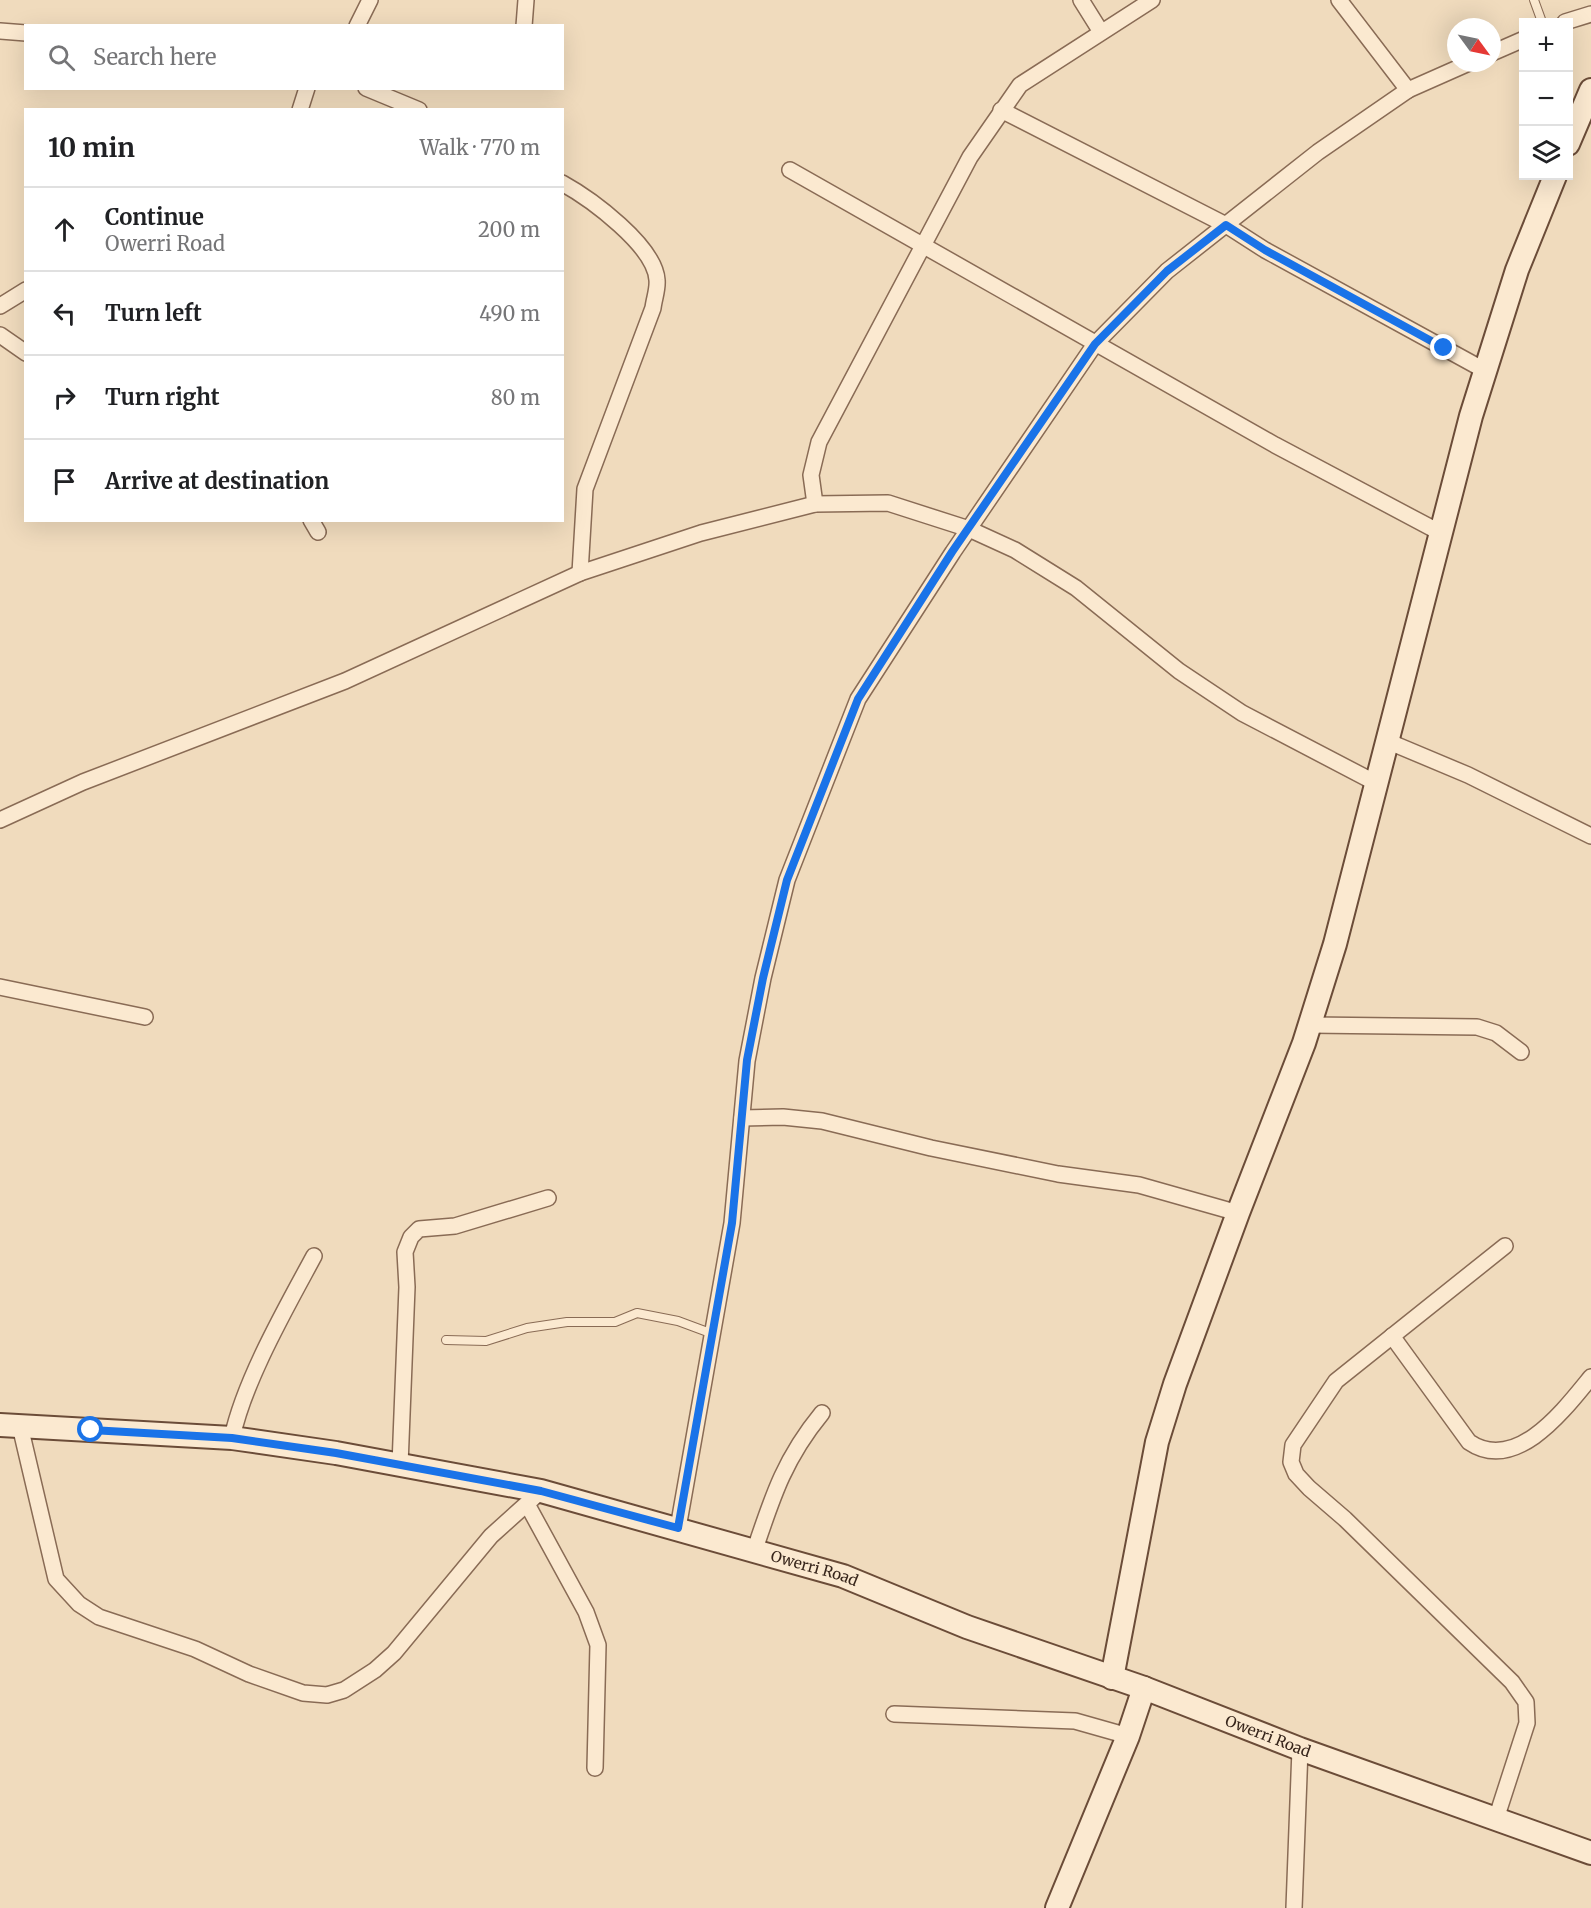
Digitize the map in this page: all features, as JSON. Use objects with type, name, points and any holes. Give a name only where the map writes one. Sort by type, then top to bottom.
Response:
[{"type":"main road","points":[[1573,139],[1585,124],[1591,90]]},
{"type":"main road","points":[[1112,1678],[1157,1442],[1175,1384],[1310,1025],[1335,944],[1484,370],[1517,270],[1554,180]]},
{"type":"main road","name":"Owerri Road","points":[[10,1425],[232,1438],[400,1465],[534,1498],[678,1528],[843,1576],[967,1627],[1144,1688],[1300,1749],[1591,1853]]},
{"type":"main road","points":[[1057,1908],[1128,1736],[1144,1688]]},
{"type":"street","points":[[358,24],[370,0]]},
{"type":"street","points":[[524,24],[526,0]]},
{"type":"street","points":[[1081,0],[1101,32]]},
{"type":"street","points":[[815,504],[811,475],[819,442],[970,157],[1001,110],[1020,85],[1152,0]]},
{"type":"street","points":[[1339,0],[1408,90]]},
{"type":"street","points":[[1573,20],[1591,14]]},
{"type":"street","points":[[0,31],[24,33]]},
{"type":"street","points":[[1501,49],[1519,41]]},
{"type":"street","points":[[678,1528],[714,1335],[732,1223],[751,1040],[787,880],[858,699],[969,529],[1095,344],[1167,271],[1318,152],[1408,90],[1449,72]]},
{"type":"street","points":[[301,108],[306,90]]},
{"type":"street","points":[[371,90],[414,108]]},
{"type":"street","points":[[1001,110],[1226,225],[1265,250],[1484,370]]},
{"type":"street","points":[[790,170],[1275,445],[1441,533]]},
{"type":"street","points":[[564,185],[635,238],[649,258],[657,280],[653,308],[585,489],[580,573]]},
{"type":"street","points":[[0,306],[24,291]]},
{"type":"street","points":[[0,335],[24,352]]},
{"type":"street","points":[[0,820],[83,782],[345,681],[580,573],[701,533],[815,504],[888,504],[969,529],[1015,550],[1076,588],[1179,671],[1242,713],[1376,783]]},
{"type":"street","points":[[1387,741],[1468,775],[1591,836]]},
{"type":"street","points":[[0,987],[145,1017]]},
{"type":"street","points":[[1310,1025],[1478,1027],[1496,1032],[1521,1052]]},
{"type":"street","points":[[742,1118],[783,1117],[822,1121],[931,1148],[1024,1167],[1139,1185],[1238,1213]]},
{"type":"street","points":[[400,1465],[407,1287],[405,1252],[411,1237],[419,1228],[455,1226],[548,1198]]},
{"type":"street","points":[[1496,1819],[1527,1723],[1526,1702],[1512,1682],[1345,1519],[1309,1488],[1296,1474],[1291,1462],[1293,1445],[1335,1381],[1505,1246]]},
{"type":"street","points":[[232,1438],[240,1408],[284,1312],[314,1256]]},
{"type":"street","points":[[1392,1336],[1469,1442],[1482,1451],[1507,1450],[1543,1432],[1591,1377]]},
{"type":"street","points":[[755,1550],[778,1482],[799,1441],[822,1413]]},
{"type":"street","points":[[10,1425],[56,1579],[79,1604],[99,1617],[195,1650],[249,1674],[303,1693],[327,1695],[344,1690],[375,1670],[394,1653],[491,1536],[534,1498],[586,1612],[598,1645],[595,1768]]},
{"type":"street","points":[[894,1713],[1065,1720],[1128,1736]]},
{"type":"street","points":[[1294,1908],[1300,1749]]},
{"type":"lane","points":[[1534,0],[1541,18]]},
{"type":"lane","points":[[446,1340],[486,1341],[527,1328],[557,1323],[615,1322],[637,1313],[678,1321],[714,1335]]},
{"type":"route","points":[[91,1430],[232,1438],[336,1453],[541,1491],[678,1528],[714,1335],[732,1223],[747,1060],[763,978],[787,880],[858,699],[952,552],[1095,344],[1167,271],[1226,225],[1265,250],[1444,348]]}]
